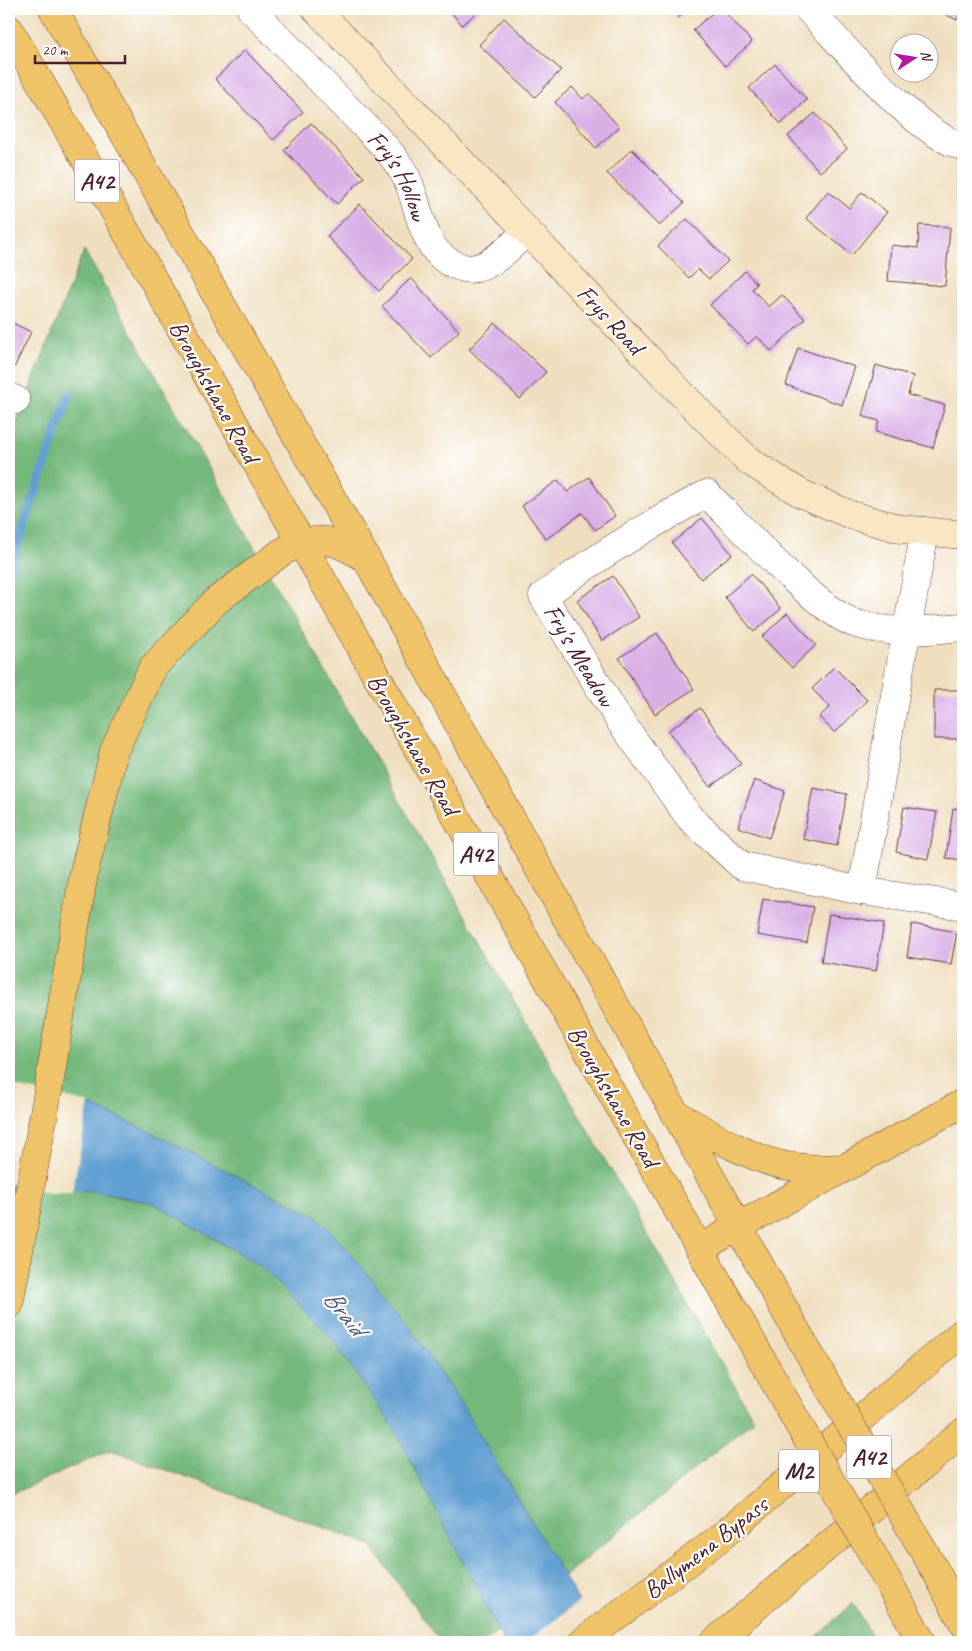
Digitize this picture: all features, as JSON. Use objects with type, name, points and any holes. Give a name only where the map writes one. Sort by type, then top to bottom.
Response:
[{"type":"main road","name":"Broughshane Road","points":[[53,9],[366,558],[486,778],[678,1115],[802,1341],[936,1572],[963,1623]]},
{"type":"main road","name":"Broughshane Road","points":[[9,29],[92,171],[299,542],[922,1642]]},
{"type":"main road","points":[[9,1306],[48,1091],[84,872],[118,743],[153,667],[216,601],[282,552],[299,542],[321,539],[338,542],[366,558]]},
{"type":"main road","points":[[700,1249],[848,1168],[963,1102]]},
{"type":"main road","points":[[678,1115],[720,1140],[785,1166],[808,1169],[848,1168]]},
{"type":"main road","name":"Ballymena Bypass","points":[[582,1642],[721,1537],[963,1332]]},
{"type":"main road","points":[[714,1642],[963,1432]]},
{"type":"street","name":"Fry's Hollow","points":[[251,9],[393,157],[409,182],[421,224],[433,246],[443,257],[457,266],[472,269],[497,258],[527,231]]},
{"type":"street","name":"Frys Road","points":[[316,9],[700,413],[749,461],[800,493],[851,515],[901,529],[963,535]]},
{"type":"street","points":[[808,9],[904,109],[940,136],[963,146]]},
{"type":"street","name":"Fry's Meadow","points":[[963,626],[906,632],[855,624],[824,605],[707,494],[653,522],[595,559],[543,596],[620,720],[690,818],[742,866],[862,891],[963,906]]},
{"type":"street","points":[[862,891],[906,632],[926,531]]},
{"type":"green space","points":[[84,250],[754,1420],[485,1642],[441,1642],[369,1544],[111,1450],[9,1495],[9,442]]},
{"type":"green space","points":[[853,1603],[875,1642],[811,1642]]},
{"type":"water","name":"Braid","points":[[9,1088],[95,1107],[148,1131],[317,1217],[352,1255],[410,1327],[466,1412],[576,1596],[600,1642],[504,1642],[394,1428],[329,1335],[260,1266],[153,1203],[94,1191],[48,1190],[9,1181]]},
{"type":"pier","points":[[12,1086],[89,1103],[72,1193],[48,1193],[9,1184],[9,1103]]},
{"type":"pier","points":[[581,1600],[602,1642],[526,1642]]},
{"type":"building","points":[[448,9],[481,9],[462,25]]},
{"type":"building","points":[[670,9],[689,9],[678,18]]},
{"type":"building","points":[[717,9],[722,9],[752,42],[725,66],[693,30]]},
{"type":"building","points":[[934,9],[962,9],[957,20]]},
{"type":"building","points":[[504,18],[561,70],[535,97],[479,45]]},
{"type":"building","points":[[245,50],[303,112],[273,140],[215,79]]},
{"type":"building","points":[[775,64],[807,100],[781,124],[749,88]]},
{"type":"building","points":[[572,87],[583,99],[589,93],[619,127],[596,148],[555,102]]},
{"type":"building","points":[[815,113],[847,149],[820,172],[788,136]]},
{"type":"building","points":[[311,123],[364,177],[337,204],[284,150]]},
{"type":"building","points":[[632,149],[684,203],[659,226],[607,173]]},
{"type":"building","points":[[828,191],[849,208],[862,192],[887,212],[852,255],[806,218]]},
{"type":"building","points":[[360,204],[412,259],[379,291],[327,236]]},
{"type":"building","points":[[687,219],[728,261],[709,279],[698,269],[689,278],[658,246]]},
{"type":"building","points":[[919,225],[950,227],[945,286],[888,281],[891,245],[918,248]]},
{"type":"building","points":[[745,271],[757,284],[752,289],[769,307],[782,295],[805,319],[771,351],[757,336],[748,344],[710,305]]},
{"type":"building","points":[[411,278],[459,331],[431,358],[382,306]]},
{"type":"building","points":[[9,321],[31,332],[14,368],[9,365]]},
{"type":"building","points":[[495,323],[546,372],[520,399],[469,349]]},
{"type":"building","points":[[798,348],[855,367],[842,405],[786,385]]},
{"type":"building","points":[[876,365],[913,376],[908,395],[945,405],[933,448],[876,432],[879,421],[862,416]]},
{"type":"building","points":[[589,477],[615,516],[595,530],[582,513],[546,539],[522,506],[558,480],[567,492]]},
{"type":"building","points":[[702,518],[732,554],[701,579],[672,543]]},
{"type":"building","points":[[751,574],[781,609],[754,632],[725,597]]},
{"type":"building","points":[[613,576],[639,617],[602,641],[577,600]]},
{"type":"building","points":[[787,613],[816,645],[792,668],[762,637]]},
{"type":"building","points":[[657,633],[694,689],[655,714],[619,658]]},
{"type":"building","points":[[834,667],[867,700],[835,733],[819,717],[830,707],[812,689]]},
{"type":"building","points":[[934,690],[963,690],[963,739],[934,739]]},
{"type":"building","points":[[700,708],[741,764],[710,787],[668,731]]},
{"type":"building","points":[[754,780],[785,791],[769,838],[738,827]]},
{"type":"building","points":[[813,788],[847,794],[837,846],[803,839]]},
{"type":"building","points":[[904,807],[937,812],[928,859],[896,852]]},
{"type":"building","points":[[953,808],[963,810],[963,860],[946,858]]},
{"type":"building","points":[[763,899],[813,907],[807,943],[757,935]]},
{"type":"building","points":[[829,914],[884,923],[876,971],[821,962]]},
{"type":"building","points":[[912,924],[957,932],[951,964],[907,957]]},
{"type":"waterway","points":[[9,570],[69,395]]}]
